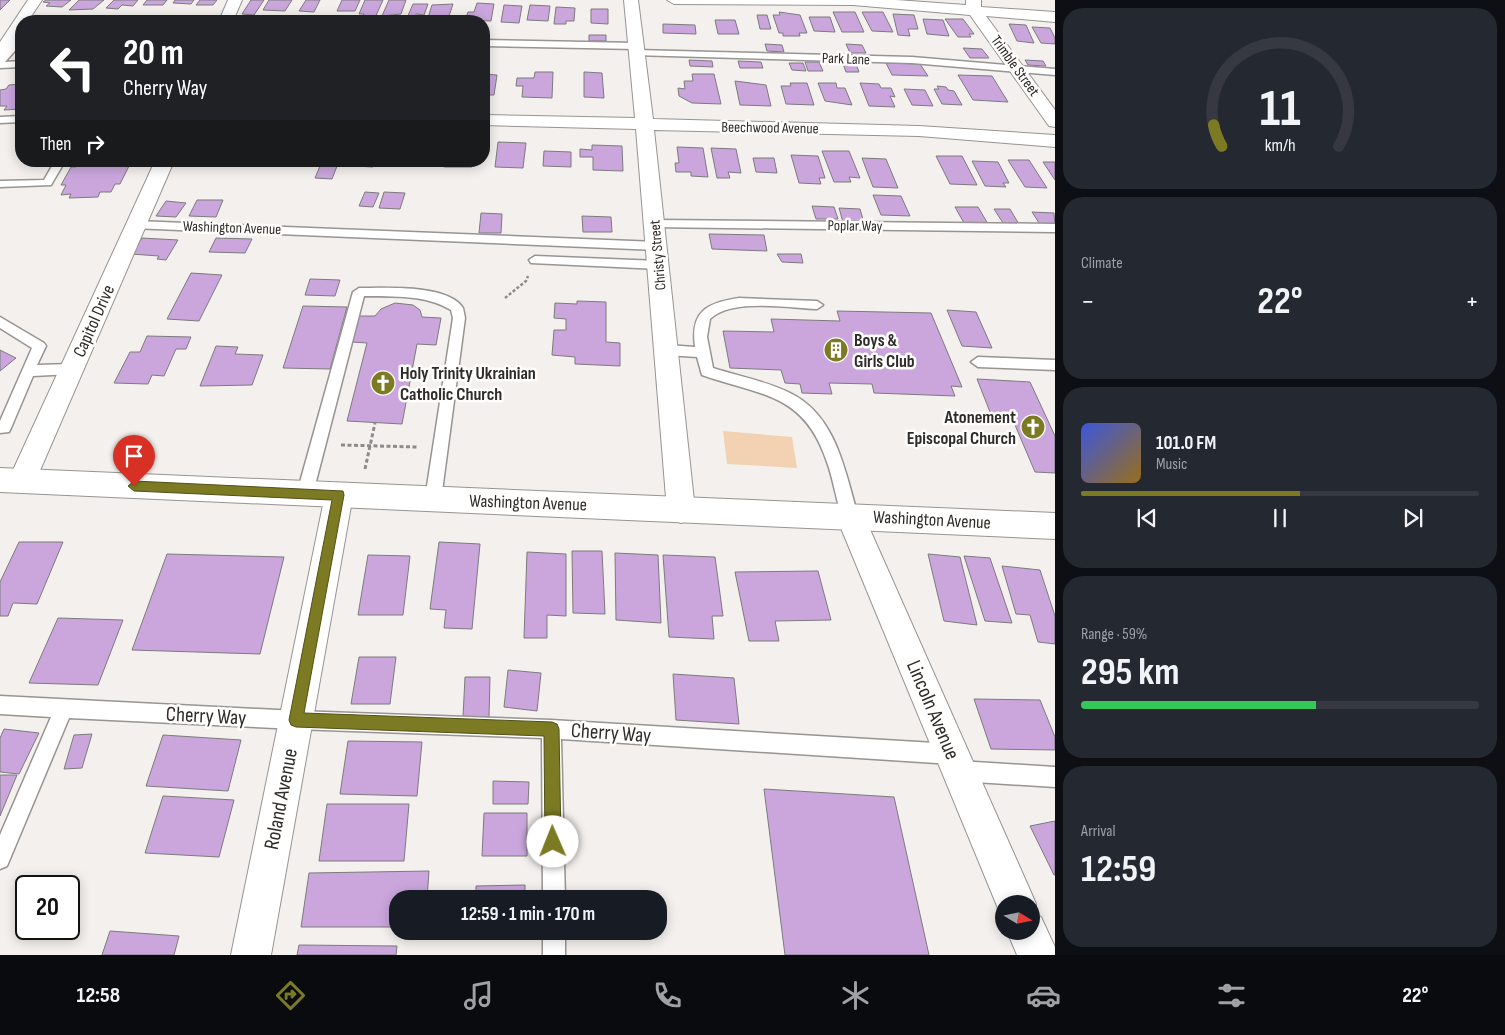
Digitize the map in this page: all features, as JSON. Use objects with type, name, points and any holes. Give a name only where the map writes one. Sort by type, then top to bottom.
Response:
[{"type":"street","points":[[25,15],[35,0]]},
{"type":"street","points":[[229,15],[235,0]]},
{"type":"street","name":"Christy Street","points":[[631,0],[656,224],[681,510]]},
{"type":"street","points":[[674,0],[853,1],[976,5],[1055,17]]},
{"type":"street","name":"Trimble Street","points":[[976,5],[1017,69],[1055,122]]},
{"type":"street","points":[[0,54],[15,30]]},
{"type":"street","name":"Beechwood Avenue","points":[[490,120],[919,131],[1055,142]]},
{"type":"street","name":"Capitol Drive","points":[[11,481],[72,369],[162,167]]},
{"type":"street","name":"Washington Avenue","points":[[11,481],[1055,526]]},
{"type":"street","name":"Roland Avenue","points":[[251,955],[339,495]]},
{"type":"street","name":"Lincoln Avenue","points":[[850,516],[1012,895]]},
{"type":"street","points":[[1032,940],[1038,955]]},
{"type":"lane","name":"Park Lane","points":[[490,43],[912,60],[1055,72]]},
{"type":"lane","points":[[0,64],[15,44]]},
{"type":"lane","points":[[0,64],[15,64]]},
{"type":"lane","points":[[0,120],[15,119]]},
{"type":"lane","points":[[0,184],[47,183],[56,167]]},
{"type":"lane","name":"Poplar Way","points":[[656,224],[1055,228]]},
{"type":"lane","name":"Washington Avenue","points":[[136,225],[658,256]]},
{"type":"lane","points":[[535,260],[658,256]]},
{"type":"lane","points":[[305,494],[359,292],[432,295],[447,300],[458,308],[459,318],[433,499]]},
{"type":"lane","points":[[817,305],[759,302],[739,303],[714,308],[705,316],[700,334],[707,371],[785,396],[808,412],[820,427],[828,444],[850,516]]},
{"type":"lane","points":[[0,322],[39,346],[1,430]]},
{"type":"lane","points":[[667,350],[704,352]]},
{"type":"lane","points":[[978,362],[1055,365]]},
{"type":"lane","points":[[28,371],[72,369]]},
{"type":"lane","name":"Cherry Way","points":[[0,705],[296,720],[552,729],[955,762],[1055,777]]},
{"type":"lane","points":[[0,860],[64,708]]},
{"type":"lane","points":[[552,729],[554,890]]},
{"type":"lane","points":[[554,940],[554,955]]},
{"type":"path","points":[[505,298],[526,281],[535,260]]},
{"type":"path","points":[[365,472],[374,423]]},
{"type":"path","points":[[318,444],[425,448]]},
{"type":"shaded area","points":[[723,431],[792,437],[797,468],[727,464]]},
{"type":"building","points":[[0,0],[10,0],[0,10]]},
{"type":"building","points":[[46,0],[71,0],[62,7],[46,6],[50,3],[43,2]]},
{"type":"building","points":[[79,0],[104,0],[93,9],[69,10]]},
{"type":"building","points":[[114,0],[138,0],[133,6],[122,5],[118,9],[106,8]]},
{"type":"building","points":[[147,0],[167,0],[163,5],[143,5]]},
{"type":"building","points":[[175,0],[194,0],[191,4],[173,3]]},
{"type":"building","points":[[200,0],[217,0],[213,5],[196,5]]},
{"type":"building","points":[[251,0],[264,0],[254,15],[242,14]]},
{"type":"building","points":[[269,0],[292,0],[285,11],[263,10]]},
{"type":"building","points":[[306,0],[320,0],[314,12],[299,11]]},
{"type":"building","points":[[342,0],[360,0],[355,11],[337,11]]},
{"type":"building","points":[[365,0],[383,0],[376,15],[359,14]]},
{"type":"building","points":[[389,0],[406,0],[401,14],[382,15]]},
{"type":"building","points":[[477,3],[494,4],[491,21],[490,15],[467,15],[468,12],[474,12]]},
{"type":"building","points":[[413,4],[428,4],[424,15],[408,15]]},
{"type":"building","points":[[453,4],[449,15],[429,15],[432,5]]},
{"type":"building","points":[[504,5],[522,6],[519,23],[501,22]]},
{"type":"building","points":[[530,5],[550,6],[548,21],[527,20]]},
{"type":"building","points":[[556,7],[575,8],[574,21],[566,21],[566,24],[554,24]]},
{"type":"building","points":[[591,9],[608,9],[608,24],[591,23]]},
{"type":"building","points":[[779,12],[800,15],[807,33],[799,33],[800,36],[783,36],[783,33],[779,33],[773,15],[780,15]]},
{"type":"building","points":[[833,12],[855,12],[864,32],[842,32]]},
{"type":"building","points":[[862,12],[883,12],[893,32],[872,31]]},
{"type":"building","points":[[893,14],[914,15],[918,29],[908,29],[910,36],[898,35]]},
{"type":"building","points":[[757,15],[767,15],[771,29],[760,29]]},
{"type":"building","points":[[809,17],[830,17],[835,32],[814,31]]},
{"type":"building","points":[[923,19],[943,20],[949,36],[927,34]]},
{"type":"building","points":[[945,19],[963,19],[974,34],[969,34],[971,37],[958,37]]},
{"type":"building","points":[[715,20],[735,20],[739,34],[718,34]]},
{"type":"building","points":[[663,24],[695,25],[696,34],[663,33]]},
{"type":"building","points":[[1009,24],[1026,25],[1034,43],[1017,41]]},
{"type":"building","points":[[1032,27],[1050,28],[1055,38],[1055,44],[1041,43]]},
{"type":"building","points":[[589,35],[606,35],[606,41],[589,41]]},
{"type":"building","points":[[765,44],[782,45],[784,52],[767,51]]},
{"type":"building","points":[[846,44],[862,45],[866,53],[850,53]]},
{"type":"building","points":[[963,48],[982,49],[989,58],[970,58]]},
{"type":"building","points":[[689,60],[712,61],[713,67],[690,66]]},
{"type":"building","points":[[1025,60],[1043,61],[1046,66],[1028,65]]},
{"type":"building","points":[[738,61],[761,62],[763,68],[740,68]]},
{"type":"building","points":[[805,62],[819,62],[823,71],[808,71]]},
{"type":"building","points":[[789,63],[803,63],[806,71],[792,70]]},
{"type":"building","points":[[886,63],[920,64],[928,76],[892,75]]},
{"type":"building","points":[[843,64],[856,64],[859,72],[846,72]]},
{"type":"building","points":[[535,72],[553,72],[552,98],[522,97],[523,86],[516,86],[517,78],[534,78]]},
{"type":"building","points":[[584,72],[602,73],[604,98],[584,97]]},
{"type":"building","points":[[490,74],[497,75],[494,95],[490,95]]},
{"type":"building","points":[[692,74],[714,74],[721,104],[692,103],[679,96],[678,88],[685,89],[684,81],[693,81]]},
{"type":"building","points":[[958,75],[992,76],[1008,102],[973,100]]},
{"type":"building","points":[[735,81],[766,85],[771,106],[740,105]]},
{"type":"building","points":[[790,83],[807,83],[814,105],[786,104],[781,86],[791,86]]},
{"type":"building","points":[[818,83],[836,83],[837,88],[845,88],[852,105],[825,101]]},
{"type":"building","points":[[860,83],[879,84],[881,88],[891,88],[895,97],[890,96],[895,107],[869,106]]},
{"type":"building","points":[[15,84],[15,109],[4,110],[7,106],[0,106],[0,90],[6,89],[9,85]]},
{"type":"building","points":[[937,86],[946,87],[948,90],[954,91],[962,105],[942,104],[934,89],[939,89]]},
{"type":"building","points":[[904,89],[925,90],[933,106],[912,105]]},
{"type":"building","points":[[498,142],[526,143],[523,168],[495,167]]},
{"type":"building","points":[[592,145],[622,146],[623,171],[593,170],[593,157],[580,157],[580,149],[592,150]]},
{"type":"building","points":[[677,147],[703,148],[708,177],[691,176],[691,172],[676,172],[675,163],[679,163]]},
{"type":"building","points":[[711,148],[736,149],[741,173],[728,172],[730,178],[717,178]]},
{"type":"building","points":[[544,151],[571,152],[571,167],[543,166]]},
{"type":"building","points":[[822,151],[849,151],[860,178],[849,177],[851,182],[834,182]]},
{"type":"building","points":[[791,155],[818,156],[825,178],[819,178],[821,184],[799,183]]},
{"type":"building","points":[[936,156],[962,156],[977,185],[950,184]]},
{"type":"building","points":[[753,158],[774,158],[777,173],[756,172]]},
{"type":"building","points":[[862,158],[886,159],[898,188],[873,187]]},
{"type":"building","points":[[1008,160],[1029,160],[1047,188],[1025,187]]},
{"type":"building","points":[[972,161],[998,162],[1009,183],[1003,183],[1006,187],[985,186]]},
{"type":"building","points":[[1043,162],[1055,162],[1055,180]]},
{"type":"building","points":[[71,167],[128,167],[120,184],[115,184],[111,192],[100,192],[98,197],[69,198],[71,194],[61,195],[66,185],[61,185]]},
{"type":"building","points":[[320,167],[337,167],[332,179],[315,178]]},
{"type":"building","points":[[365,192],[379,193],[373,207],[359,206]]},
{"type":"building","points":[[384,192],[405,193],[400,209],[379,208]]},
{"type":"building","points":[[873,195],[901,196],[910,216],[881,215]]},
{"type":"building","points":[[197,200],[223,200],[216,217],[189,216]]},
{"type":"building","points":[[166,201],[186,203],[176,217],[156,216]]},
{"type":"building","points":[[812,206],[834,207],[838,219],[816,219]]},
{"type":"building","points":[[955,207],[978,207],[988,224],[964,223]]},
{"type":"building","points":[[839,208],[860,209],[864,223],[843,222]]},
{"type":"building","points":[[994,209],[1010,209],[1020,226],[1005,226]]},
{"type":"building","points":[[1032,212],[1054,213],[1055,227],[1041,226]]},
{"type":"building","points":[[481,213],[502,214],[501,233],[479,233]]},
{"type":"building","points":[[582,216],[611,217],[612,232],[583,232]]},
{"type":"building","points":[[709,234],[764,235],[767,251],[712,249]]},
{"type":"building","points":[[142,238],[178,240],[166,260],[157,259],[159,256],[131,254]]},
{"type":"building","points":[[216,238],[252,239],[245,253],[209,252]]},
{"type":"building","points":[[777,254],[801,254],[803,263],[782,262]]},
{"type":"building","points":[[191,273],[222,275],[199,321],[167,319]]},
{"type":"building","points":[[310,279],[340,280],[335,296],[305,295]]},
{"type":"building","points":[[577,301],[606,302],[606,342],[620,343],[620,366],[575,364],[575,357],[552,355],[554,330],[566,330],[566,319],[554,318],[555,303],[577,304]]},
{"type":"building","name":"Holy Trinity Ukrainian Catholic Church","points":[[395,303],[413,305],[420,310],[422,317],[441,318],[436,345],[417,344],[402,424],[347,421],[367,343],[352,342],[359,316],[375,316],[381,309]]},
{"type":"building","points":[[303,306],[347,307],[330,369],[283,368]]},
{"type":"building","points":[[947,310],[976,312],[992,348],[962,346]]},
{"type":"building","name":"Boys & Girls Club","points":[[837,311],[931,313],[962,387],[951,386],[955,396],[874,393],[872,384],[829,383],[832,394],[802,393],[800,384],[785,383],[781,370],[730,368],[723,331],[774,332],[771,319],[840,321]]},
{"type":"building","points":[[147,336],[191,337],[186,349],[176,349],[164,376],[152,375],[148,384],[114,383],[130,352],[140,352]]},
{"type":"building","points":[[216,346],[238,347],[235,354],[263,355],[252,385],[200,386]]},
{"type":"building","points":[[0,350],[16,358],[0,371]]},
{"type":"building","name":"Atonement Episcopal Church","points":[[977,379],[1030,382],[1055,436],[1055,473],[1035,472],[1012,418],[992,417]]},
{"type":"building","points":[[19,542],[63,542],[37,604],[13,603],[8,616],[0,616],[0,582]]},
{"type":"building","points":[[439,542],[480,544],[472,629],[444,628],[446,610],[430,609]]},
{"type":"building","points":[[572,551],[602,551],[605,614],[573,613]]},
{"type":"building","points":[[527,552],[566,554],[566,616],[547,615],[547,638],[524,638]]},
{"type":"building","points":[[615,553],[658,555],[661,623],[616,620]]},
{"type":"building","points":[[167,554],[284,557],[260,654],[132,650]]},
{"type":"building","points":[[928,554],[960,557],[977,625],[944,621]]},
{"type":"building","points":[[368,555],[410,556],[403,615],[358,615]]},
{"type":"building","points":[[663,555],[715,557],[723,616],[712,616],[714,639],[669,637]]},
{"type":"building","points":[[964,556],[990,558],[1012,623],[985,621]]},
{"type":"building","points":[[1002,566],[1040,570],[1055,616],[1055,644],[1038,642],[1030,615],[1016,614]]},
{"type":"building","points":[[818,571],[831,620],[775,621],[779,641],[749,641],[735,572]]},
{"type":"building","points":[[58,618],[123,620],[98,685],[29,683]]},
{"type":"building","points":[[359,657],[396,657],[390,704],[351,704]]},
{"type":"building","points":[[508,670],[541,673],[537,711],[504,707]]},
{"type":"building","points":[[673,674],[734,678],[739,724],[676,720]]},
{"type":"building","points":[[465,677],[490,677],[489,717],[463,717]]},
{"type":"building","points":[[974,699],[1040,700],[1055,737],[1055,750],[991,749]]},
{"type":"building","points":[[4,729],[39,733],[19,774],[0,772],[0,738]]},
{"type":"building","points":[[92,734],[82,768],[64,769],[74,735]]},
{"type":"building","points":[[163,735],[241,740],[228,791],[146,786]]},
{"type":"building","points":[[348,741],[422,742],[417,796],[340,794]]},
{"type":"building","points":[[0,775],[17,775],[0,816]]},
{"type":"building","points":[[493,781],[529,782],[528,804],[493,804]]},
{"type":"building","points":[[764,789],[894,797],[929,955],[785,955]]},
{"type":"building","points":[[163,796],[234,800],[219,857],[145,853]]},
{"type":"building","points":[[327,804],[409,804],[404,861],[319,861]]},
{"type":"building","points":[[484,813],[527,813],[527,856],[482,856]]},
{"type":"building","points":[[1055,821],[1055,875],[1054,875],[1030,826]]},
{"type":"building","points":[[429,871],[428,890],[389,890],[389,927],[301,927],[309,873]]},
{"type":"building","points":[[525,885],[525,890],[476,890],[476,886]]},
{"type":"building","points":[[110,931],[179,936],[174,955],[102,955]]},
{"type":"building","points":[[299,945],[397,946],[396,955],[297,955]]},
{"type":"place","name":"Boys & Girls Club","points":[[836,350]]},
{"type":"place","name":"Holy Trinity Ukrainian Catholic Church","points":[[383,383]]},
{"type":"place","name":"Atonement Episcopal Church","points":[[1033,427]]},
{"type":"route","points":[[134,486],[339,495],[296,720],[552,729],[553,842]]}]
